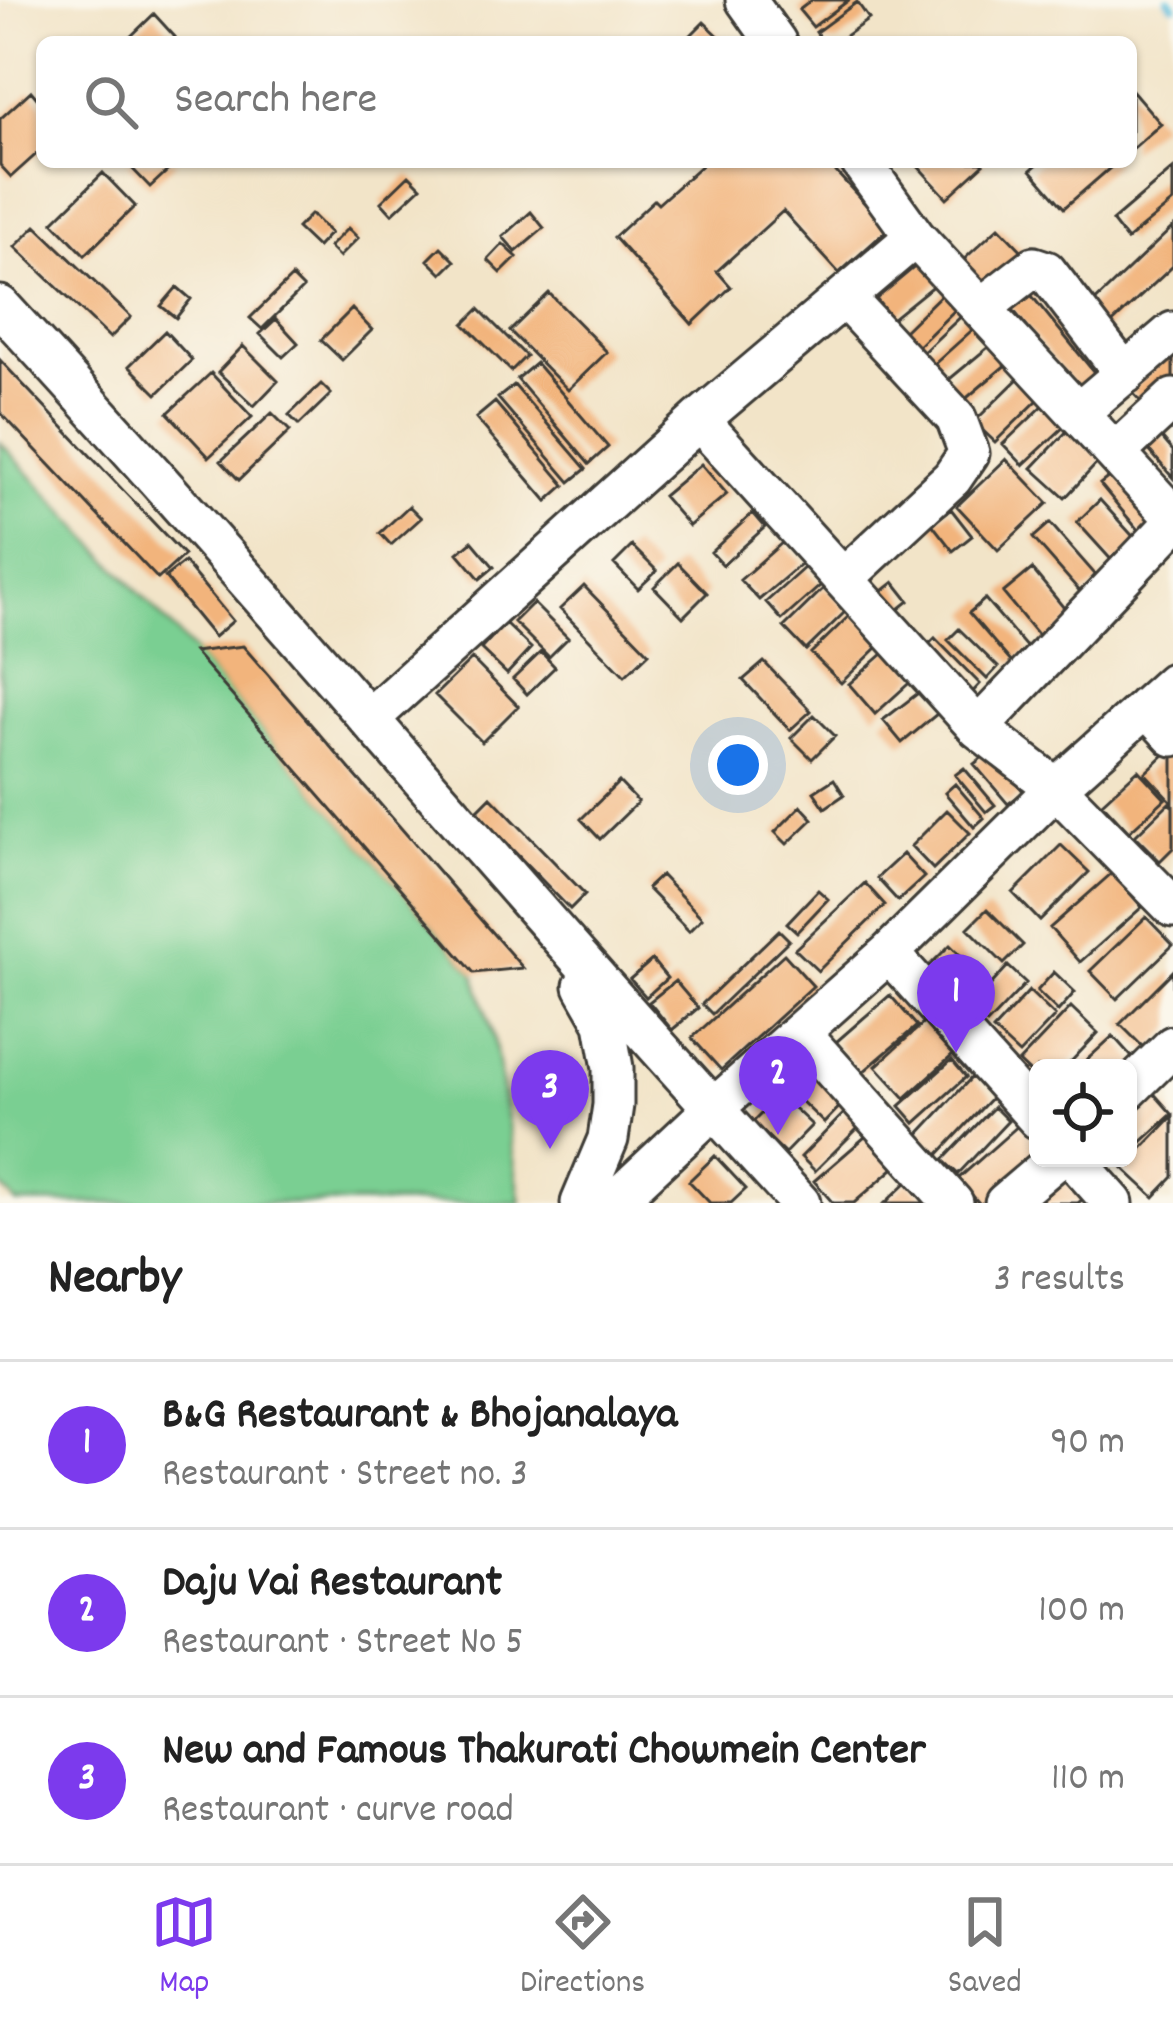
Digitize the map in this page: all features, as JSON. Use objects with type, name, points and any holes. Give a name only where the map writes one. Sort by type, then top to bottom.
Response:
[{"type":"street","points":[[746,0],[772,36]]},
{"type":"street","points":[[866,168],[915,237],[1173,520],[978,728]]},
{"type":"street","points":[[370,718],[699,420],[915,237]]},
{"type":"street","points":[[981,308],[1034,267],[1046,272],[1125,374]]},
{"type":"street","points":[[843,579],[952,478],[969,453],[956,418],[844,298]]},
{"type":"street","points":[[5,320],[370,718],[800,1203]]},
{"type":"street","points":[[1078,413],[1173,332]]},
{"type":"street","points":[[1115,453],[1173,398]]},
{"type":"street","points":[[699,420],[978,728],[1056,788],[1173,907]]},
{"type":"street","points":[[624,1200],[713,1109],[889,953],[1056,788],[1160,695],[1173,736]]},
{"type":"street","points":[[552,928],[605,1024],[613,1068],[608,1139],[581,1203]]},
{"type":"street","points":[[889,953],[1029,1109]]},
{"type":"street","points":[[800,1033],[953,1203]]},
{"type":"street","points":[[1137,1081],[1173,1046]]},
{"type":"street","points":[[1005,1203],[1047,1167]]},
{"type":"street","points":[[1080,1167],[1114,1203]]},
{"type":"green space","points":[[0,442],[194,652],[474,973],[494,1039],[521,1203],[16,1203],[0,1185]]},
{"type":"building","points":[[812,0],[849,0],[813,27],[799,10]]},
{"type":"building","points":[[857,2],[869,19],[845,36],[816,32]]},
{"type":"building","points":[[154,14],[174,36],[131,36]]},
{"type":"building","points":[[704,22],[719,36],[690,36]]},
{"type":"building","points":[[31,91],[36,97],[36,154],[11,177],[0,165],[0,119]]},
{"type":"building","points":[[1137,96],[1161,124],[1137,145]]},
{"type":"building","points":[[132,168],[171,168],[150,187]]},
{"type":"building","points":[[698,168],[832,168],[888,229],[839,273],[783,211],[717,271],[731,287],[692,324],[614,237],[654,200],[658,204]]},
{"type":"building","points":[[920,168],[980,168],[947,198]]},
{"type":"building","points":[[1033,168],[1110,168],[1064,208]]},
{"type":"building","points":[[1173,169],[1173,202],[1127,240],[1112,221]]},
{"type":"building","points":[[103,173],[135,206],[85,255],[53,222]]},
{"type":"building","points":[[409,175],[421,187],[392,214],[381,202]]},
{"type":"building","points":[[531,212],[544,228],[516,252],[503,237]]},
{"type":"building","points":[[311,214],[330,233],[317,247],[297,228]]},
{"type":"building","points":[[36,226],[131,317],[110,338],[15,247]]},
{"type":"building","points":[[999,227],[1025,254],[986,291],[960,263]]},
{"type":"building","points":[[1173,227],[1173,266],[1105,330],[1086,310]]},
{"type":"building","points":[[348,228],[358,238],[339,257],[329,247]]},
{"type":"building","points":[[503,244],[517,257],[501,273],[488,260]]},
{"type":"building","points":[[441,247],[455,261],[442,274],[428,260]]},
{"type":"building","points":[[924,259],[940,280],[892,319],[876,299]]},
{"type":"building","points":[[292,277],[303,288],[262,329],[250,318]]},
{"type":"building","points":[[1023,285],[1102,382],[1083,396],[1005,300]]},
{"type":"building","points":[[177,287],[191,299],[176,318],[161,306]]},
{"type":"building","points":[[949,287],[963,302],[914,350],[900,335]]},
{"type":"building","points":[[549,293],[607,352],[568,390],[510,331]]},
{"type":"building","points":[[352,309],[372,330],[342,360],[321,340]]},
{"type":"building","points":[[479,309],[526,356],[511,371],[464,324]]},
{"type":"building","points":[[968,310],[980,323],[930,368],[919,356]]},
{"type":"building","points":[[276,319],[298,343],[283,357],[260,334]]},
{"type":"building","points":[[165,331],[192,360],[157,394],[129,366]]},
{"type":"building","points":[[998,339],[1014,358],[956,407],[940,387]]},
{"type":"building","points":[[243,346],[278,381],[254,406],[218,372]]},
{"type":"building","points":[[1173,351],[1173,389],[1150,411],[1131,391]]},
{"type":"building","points":[[0,360],[184,555],[158,579],[0,412]]},
{"type":"building","points":[[536,363],[608,447],[589,464],[517,379]]},
{"type":"building","points":[[211,373],[252,417],[209,457],[168,413]]},
{"type":"building","points":[[1022,375],[1042,396],[995,442],[974,422]]},
{"type":"building","points":[[321,384],[331,394],[299,425],[289,415]]},
{"type":"building","points":[[514,385],[586,469],[570,482],[498,398]]},
{"type":"building","points":[[495,402],[565,485],[547,501],[476,418]]},
{"type":"building","points":[[1047,402],[1067,424],[1023,465],[1003,444]]},
{"type":"building","points":[[272,413],[290,431],[239,480],[221,461]]},
{"type":"building","points":[[1069,429],[1101,459],[1065,498],[1032,468]]},
{"type":"building","points":[[1155,430],[1173,451],[1173,478],[1142,442]]},
{"type":"building","points":[[1006,459],[1048,503],[998,550],[957,506]]},
{"type":"building","points":[[701,464],[727,494],[689,526],[663,496]]},
{"type":"building","points":[[1115,472],[1157,524],[1143,536],[1100,484]]},
{"type":"building","points":[[1100,500],[1139,543],[1116,565],[1077,522]]},
{"type":"building","points":[[409,506],[421,518],[391,545],[380,533]]},
{"type":"building","points":[[951,509],[972,536],[953,551],[932,524]]},
{"type":"building","points":[[753,513],[765,527],[723,565],[711,552]]},
{"type":"building","points":[[1050,523],[1100,580],[1083,595],[1033,538]]},
{"type":"building","points":[[472,541],[494,567],[480,579],[458,553]]},
{"type":"building","points":[[783,542],[802,563],[759,600],[740,580]]},
{"type":"building","points":[[632,546],[657,571],[638,589],[614,564]]},
{"type":"building","points":[[184,562],[233,621],[214,637],[165,577]]},
{"type":"building","points":[[678,563],[707,593],[683,617],[654,587]]},
{"type":"building","points":[[805,567],[821,585],[782,620],[766,602]]},
{"type":"building","points":[[1032,569],[1073,619],[1044,643],[1003,593]]},
{"type":"building","points":[[894,582],[909,601],[889,617],[874,598]]},
{"type":"building","points":[[584,586],[649,653],[625,676],[560,609]]},
{"type":"building","points":[[825,587],[847,610],[806,650],[784,627]]},
{"type":"building","points":[[985,599],[1028,649],[1012,663],[969,613]]},
{"type":"building","points":[[533,603],[568,638],[549,657],[514,622]]},
{"type":"building","points":[[853,612],[883,642],[841,683],[811,653]]},
{"type":"building","points":[[505,623],[531,648],[507,674],[481,649]]},
{"type":"building","points":[[959,629],[998,667],[987,679],[948,640]]},
{"type":"building","points":[[935,638],[980,684],[966,699],[921,652]]},
{"type":"building","points":[[243,646],[523,968],[474,973],[194,652]]},
{"type":"building","points":[[892,646],[918,675],[875,714],[849,684]]},
{"type":"building","points":[[541,652],[555,667],[527,694],[513,679]]},
{"type":"building","points":[[472,659],[518,706],[482,742],[435,695]]},
{"type":"building","points":[[764,662],[811,711],[790,730],[743,680]]},
{"type":"building","points":[[926,687],[943,709],[902,743],[883,720]]},
{"type":"building","points":[[814,715],[835,736],[812,759],[791,738]]},
{"type":"building","points":[[990,751],[1024,792],[1008,804],[974,764]]},
{"type":"building","points":[[1168,751],[1173,757],[1173,803],[1145,773]]},
{"type":"building","points":[[964,768],[995,805],[986,812],[955,775]]},
{"type":"building","points":[[1138,770],[1165,799],[1129,832],[1102,803]]},
{"type":"building","points":[[834,779],[844,795],[825,808],[814,792]]},
{"type":"building","points":[[619,782],[638,802],[600,839],[581,819]]},
{"type":"building","points":[[955,784],[984,818],[974,827],[945,793]]},
{"type":"building","points":[[491,797],[585,894],[570,909],[476,812]]},
{"type":"building","points":[[1169,803],[1173,807],[1173,848],[1160,861],[1135,836]]},
{"type":"building","points":[[801,806],[813,819],[787,844],[775,832]]},
{"type":"building","points":[[947,810],[970,833],[933,869],[911,846]]},
{"type":"building","points":[[1061,845],[1089,872],[1040,921],[1013,893]]},
{"type":"building","points":[[903,854],[924,877],[898,901],[877,878]]},
{"type":"building","points":[[1112,873],[1142,907],[1080,962],[1050,928]]},
{"type":"building","points":[[661,875],[702,918],[689,931],[647,888]]},
{"type":"building","points":[[865,883],[885,905],[818,971],[795,949]]},
{"type":"building","points":[[818,890],[828,899],[797,932],[787,923]]},
{"type":"building","points":[[987,909],[1023,945],[1004,964],[968,928]]},
{"type":"building","points":[[1146,917],[1173,945],[1117,999],[1090,971]]},
{"type":"building","points":[[779,930],[789,940],[712,1014],[702,1004]]},
{"type":"building","points":[[950,945],[986,981],[962,1005],[926,969]]},
{"type":"building","points":[[784,954],[813,986],[721,1070],[692,1038]]},
{"type":"building","points":[[652,960],[667,978],[646,997],[630,979]]},
{"type":"building","points":[[1008,966],[1026,983],[987,1024],[970,1008]]},
{"type":"building","points":[[1173,971],[1173,1027],[1148,1052],[1120,1024]]},
{"type":"building","points":[[1054,972],[1075,992],[1058,1011],[1037,991]]},
{"type":"building","points":[[675,981],[698,1008],[672,1030],[649,1002]]},
{"type":"building","points":[[1029,991],[1055,1016],[1019,1054],[993,1030]]},
{"type":"building","points":[[890,995],[917,1026],[862,1073],[836,1042]]},
{"type":"building","points":[[1071,1007],[1098,1033],[1073,1059],[1029,1059],[1029,1071],[1019,1062]]},
{"type":"building","points":[[935,1013],[964,1045],[905,1098],[876,1066]]},
{"type":"building","points":[[1113,1036],[1134,1059],[1088,1059]]},
{"type":"building","points":[[952,1060],[966,1077],[915,1123],[900,1106]]},
{"type":"building","points":[[818,1070],[847,1099],[824,1123],[794,1094]]},
{"type":"building","points":[[972,1077],[993,1096],[936,1157],[915,1138]]},
{"type":"building","points":[[1150,1089],[1172,1114],[1137,1146],[1137,1100]]},
{"type":"building","points":[[780,1095],[812,1125],[785,1153],[753,1122]]},
{"type":"building","points":[[852,1105],[867,1119],[815,1171],[801,1157]]},
{"type":"building","points":[[994,1107],[1008,1121],[958,1174],[943,1160]]},
{"type":"building","points":[[1173,1116],[1173,1177],[1154,1197],[1123,1168],[1137,1167],[1137,1153]]},
{"type":"building","points":[[1020,1124],[1029,1134],[1030,1167],[1000,1203],[979,1203],[958,1179]]},
{"type":"building","points":[[866,1136],[894,1168],[854,1203],[833,1203],[814,1181]]},
{"type":"building","points":[[715,1156],[746,1189],[731,1203],[710,1203],[689,1181]]},
{"type":"building","points":[[1065,1179],[1083,1199],[1038,1203]]},
{"type":"building","points":[[908,1181],[926,1199],[922,1203],[885,1203]]},
{"type":"waterway","points":[[1169,0],[1173,5]]},
{"type":"place","name":"B&G Restaurant & Bhojanalaya","points":[[956,1053]]},
{"type":"place","name":"Daju Vai Restaurant","points":[[778,1135]]},
{"type":"place","name":"New and Famous Thakurati Chowmein Center","points":[[550,1149]]}]
